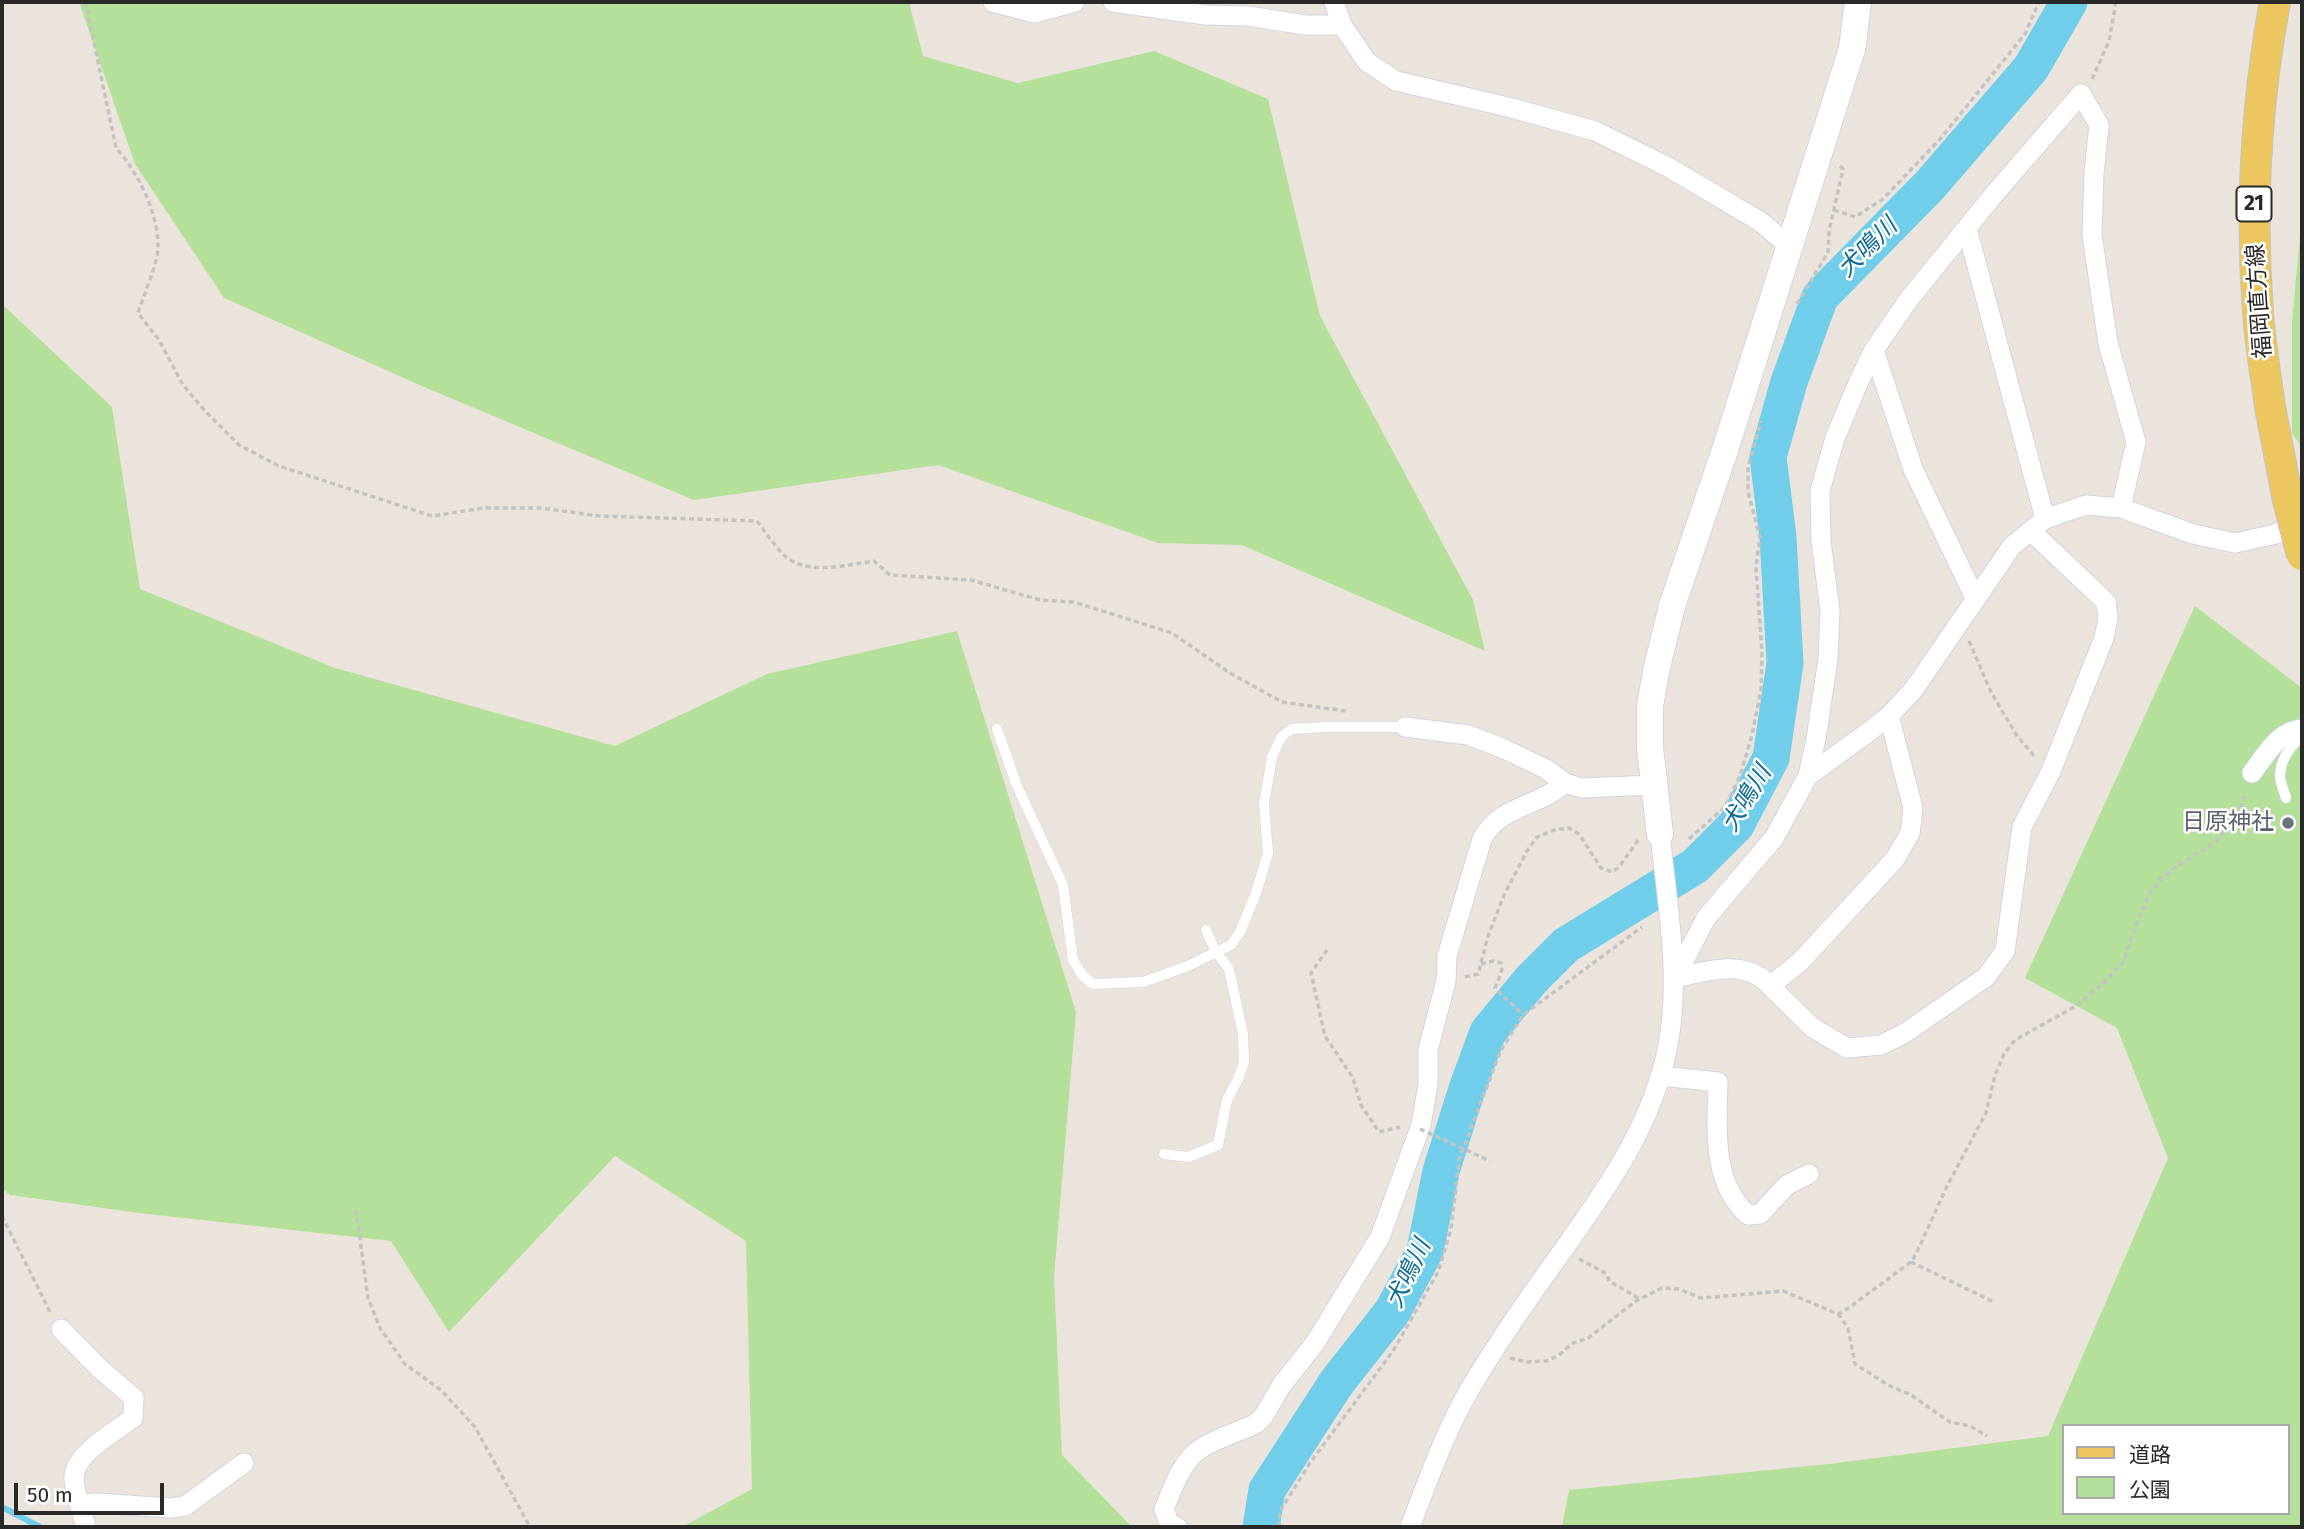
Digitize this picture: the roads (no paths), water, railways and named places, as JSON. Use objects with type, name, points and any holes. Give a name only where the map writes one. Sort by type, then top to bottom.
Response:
[{"type":"main road","name":"福岡直方線","points":[[2275,2],[2266,51],[2254,195],[2258,313],[2270,407],[2302,555]]},
{"type":"street","points":[[993,2],[1034,13],[1075,2]]},
{"type":"street","points":[[1113,2],[1205,15],[1248,16],[1305,24],[1342,25]]},
{"type":"street","points":[[1334,2],[1342,25],[1367,62],[1396,81],[1595,131],[1668,167],[1761,222],[1790,247]]},
{"type":"street","points":[[1410,1527],[1447,1431],[1474,1382],[1604,1192],[1639,1134],[1661,1076],[1674,1008],[1675,978],[1650,748],[1650,706],[1672,606],[1852,50],[1858,2]]},
{"type":"street","points":[[1675,978],[1706,918],[1774,838],[1808,776],[1828,659],[1830,611],[1821,541],[1820,491],[1835,438],[1874,349],[1909,299],[2081,94],[2099,125],[2092,235],[2108,343],[2136,442],[2121,508]]},
{"type":"street","points":[[1675,978],[1717,969],[1739,968],[1761,975],[1813,1028],[1847,1048],[1881,1045],[1905,1033],[1986,977],[2006,951],[2022,827],[2050,771],[2104,638],[2108,618],[2106,602],[2038,525],[1967,229]]},
{"type":"street","points":[[1874,349],[1913,469],[1975,598]]},
{"type":"street","points":[[1808,776],[1889,716],[1914,689],[2012,546],[2038,525],[2086,505],[2121,508],[2193,534],[2235,543],[2276,534],[2302,519]]},
{"type":"street","points":[[1770,986],[1800,962],[1895,859],[1910,834],[1913,808],[1889,716]]},
{"type":"street","points":[[1405,727],[1468,735],[1546,769],[1565,783],[1582,788],[1654,785]]},
{"type":"street","points":[[2252,773],[2274,744],[2293,730],[2302,729]]},
{"type":"street","points":[[1177,1527],[1168,1523],[1164,1509],[1175,1482],[1197,1452],[1255,1424],[1263,1417],[1281,1386],[1315,1343],[1380,1237],[1411,1128],[1429,1084],[1428,1050],[1446,981],[1447,956],[1482,839],[1489,826],[1506,814],[1551,795],[1565,783]]},
{"type":"street","points":[[1661,1076],[1718,1082],[1717,1129],[1724,1181],[1737,1205],[1748,1215],[1760,1214],[1787,1185],[1809,1174]]},
{"type":"street","points":[[61,1329],[99,1368],[134,1398],[133,1418],[86,1453],[79,1462],[74,1477],[86,1527]]},
{"type":"street","points":[[80,1504],[171,1508],[185,1506],[244,1463]]},
{"type":"lane","points":[[997,729],[1017,786],[1063,886],[1073,960],[1083,976],[1093,984],[1143,982],[1188,967],[1230,945],[1240,932],[1268,853],[1264,804],[1272,757],[1281,737],[1292,729],[1405,727]]},
{"type":"lane","points":[[2286,798],[2280,776],[2285,756],[2296,741],[2302,738]]},
{"type":"lane","points":[[1164,1154],[1188,1157],[1218,1145],[1227,1100],[1244,1062],[1242,1034],[1229,970],[1216,952],[1206,930]]},
{"type":"waterway","name":"犬鳴川","points":[[1261,1527],[1267,1490],[1337,1382],[1392,1312],[1425,1251],[1441,1171],[1488,1032],[1531,980],[1566,945],[1695,866],[1736,825],[1771,758],[1785,663],[1778,537],[1768,457],[1789,382],[1820,297],[1930,185],[2031,68],[2069,2]]},
{"type":"waterway","points":[[2,1507],[40,1527]]},
{"type":"place","name":"日原神社","points":[[2288,823]]}]
